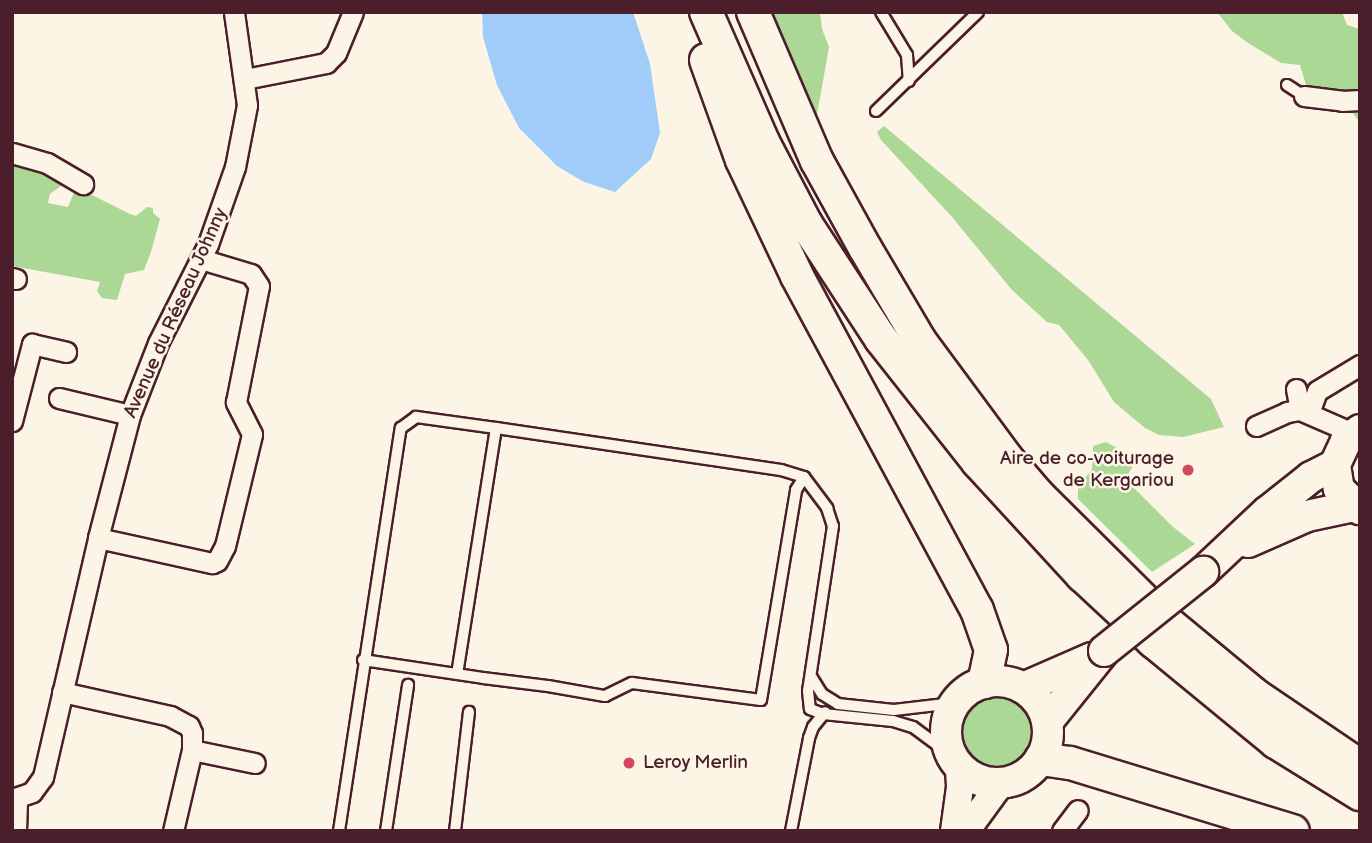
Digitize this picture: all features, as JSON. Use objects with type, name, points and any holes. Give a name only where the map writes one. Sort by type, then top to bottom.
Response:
[{"type":"highway","points":[[691,12],[725,117],[755,191],[833,344],[977,610],[990,650],[984,682]]},
{"type":"highway","points":[[706,12],[763,142],[811,233],[881,339],[978,462],[1072,565],[1153,641],[1276,742],[1360,794]]},
{"type":"highway","points":[[753,12],[817,161],[920,341],[1008,460],[1096,554],[1162,618],[1227,673],[1360,766]]},
{"type":"highway","points":[[1096,554],[1311,712],[1360,740]]},
{"type":"highway","points":[[1041,759],[1070,763],[1293,831]]},
{"type":"main road","points":[[1347,444],[1339,489],[1357,508]]},
{"type":"main road","points":[[1047,722],[1104,651],[1212,563],[1241,533],[1311,477],[1347,444]]},
{"type":"main road","points":[[1212,563],[1307,516],[1357,508]]},
{"type":"main road","points":[[1023,688],[1104,651]]},
{"type":"main road","points":[[954,831],[960,787],[945,729],[954,704],[972,687],[998,680],[1023,688],[1043,708],[1048,735],[1041,759],[1029,772],[1001,783],[971,777],[955,761]]},
{"type":"main road","points":[[967,831],[1001,783]]},
{"type":"street","name":"Avenue du Réseau Johnny","points":[[15,799],[32,792],[43,777],[97,538],[130,415],[158,343],[201,259],[220,214],[241,145],[246,115],[245,79],[234,12]]},
{"type":"street","points":[[245,79],[326,63],[336,53],[353,12]]},
{"type":"street","points":[[1304,96],[1342,101],[1360,100]]},
{"type":"street","points":[[12,153],[47,163],[83,184]]},
{"type":"street","points":[[97,538],[212,563],[217,561],[225,546],[252,434],[236,402],[259,286],[251,274],[201,259]]},
{"type":"street","points":[[12,421],[32,344],[66,352]]},
{"type":"street","points":[[1256,426],[1280,414],[1304,411],[1317,391],[1360,365]]},
{"type":"street","points":[[1296,388],[1304,411],[1347,444]]},
{"type":"street","points":[[59,398],[130,415]]},
{"type":"street","points":[[62,692],[179,719],[192,733],[192,750],[173,831]]},
{"type":"street","points":[[192,750],[255,763]]},
{"type":"street","points":[[15,799],[16,831]]},
{"type":"street","points":[[1062,831],[1078,810]]},
{"type":"lane","points":[[881,12],[906,55],[908,81]]},
{"type":"lane","points":[[876,111],[978,12]]},
{"type":"lane","points":[[1287,85],[1304,96]]},
{"type":"lane","points":[[339,831],[363,660],[401,428],[416,417],[781,470],[804,477],[827,508],[833,526],[807,700],[810,709],[823,714],[881,720],[913,727],[955,761]]},
{"type":"lane","points":[[457,674],[496,428]]},
{"type":"lane","points":[[363,660],[605,696],[632,683],[761,700],[796,490],[804,477]]},
{"type":"lane","points":[[386,831],[410,667]]},
{"type":"lane","points":[[474,689],[475,677]]},
{"type":"lane","points":[[812,678],[822,694],[838,705],[894,710],[954,704]]},
{"type":"lane","points":[[791,831],[809,738],[823,714],[838,705]]},
{"type":"lane","points":[[455,831],[469,712]]},
{"type":"green space","points":[[770,12],[820,12],[822,29],[829,47],[815,126]]},
{"type":"green space","points":[[1217,12],[1342,12],[1347,25],[1360,29],[1360,123],[1350,109],[1307,88],[1300,65],[1281,63],[1248,43],[1232,31]]},
{"type":"green space","points":[[884,126],[1211,399],[1224,427],[1183,437],[1159,435],[1145,428],[1114,402],[1088,360],[1059,325],[1047,322],[1012,290],[952,217],[881,140],[877,132]]},
{"type":"green space","points":[[12,157],[66,182],[50,194],[48,203],[68,207],[75,190],[80,189],[136,216],[147,207],[153,208],[153,213],[160,219],[144,270],[125,274],[117,300],[102,298],[97,291],[100,282],[12,266]]},
{"type":"green space","points":[[1106,442],[1137,459],[1126,478],[1130,484],[1172,526],[1195,544],[1152,572],[1078,499],[1078,487],[1092,469],[1093,446]]},
{"type":"green space","points":[[1003,696],[1022,706],[1030,718],[1030,746],[1022,758],[1010,766],[989,768],[970,758],[962,746],[960,725],[970,706],[982,698]]},
{"type":"water","points":[[482,12],[633,12],[650,64],[660,133],[651,159],[615,192],[584,182],[557,166],[519,128],[497,85],[483,37]]},
{"type":"place","name":"Aire de co-voiturage de Kergariou","points":[[1188,470]]},
{"type":"place","name":"Leroy Merlin","points":[[629,763]]}]
